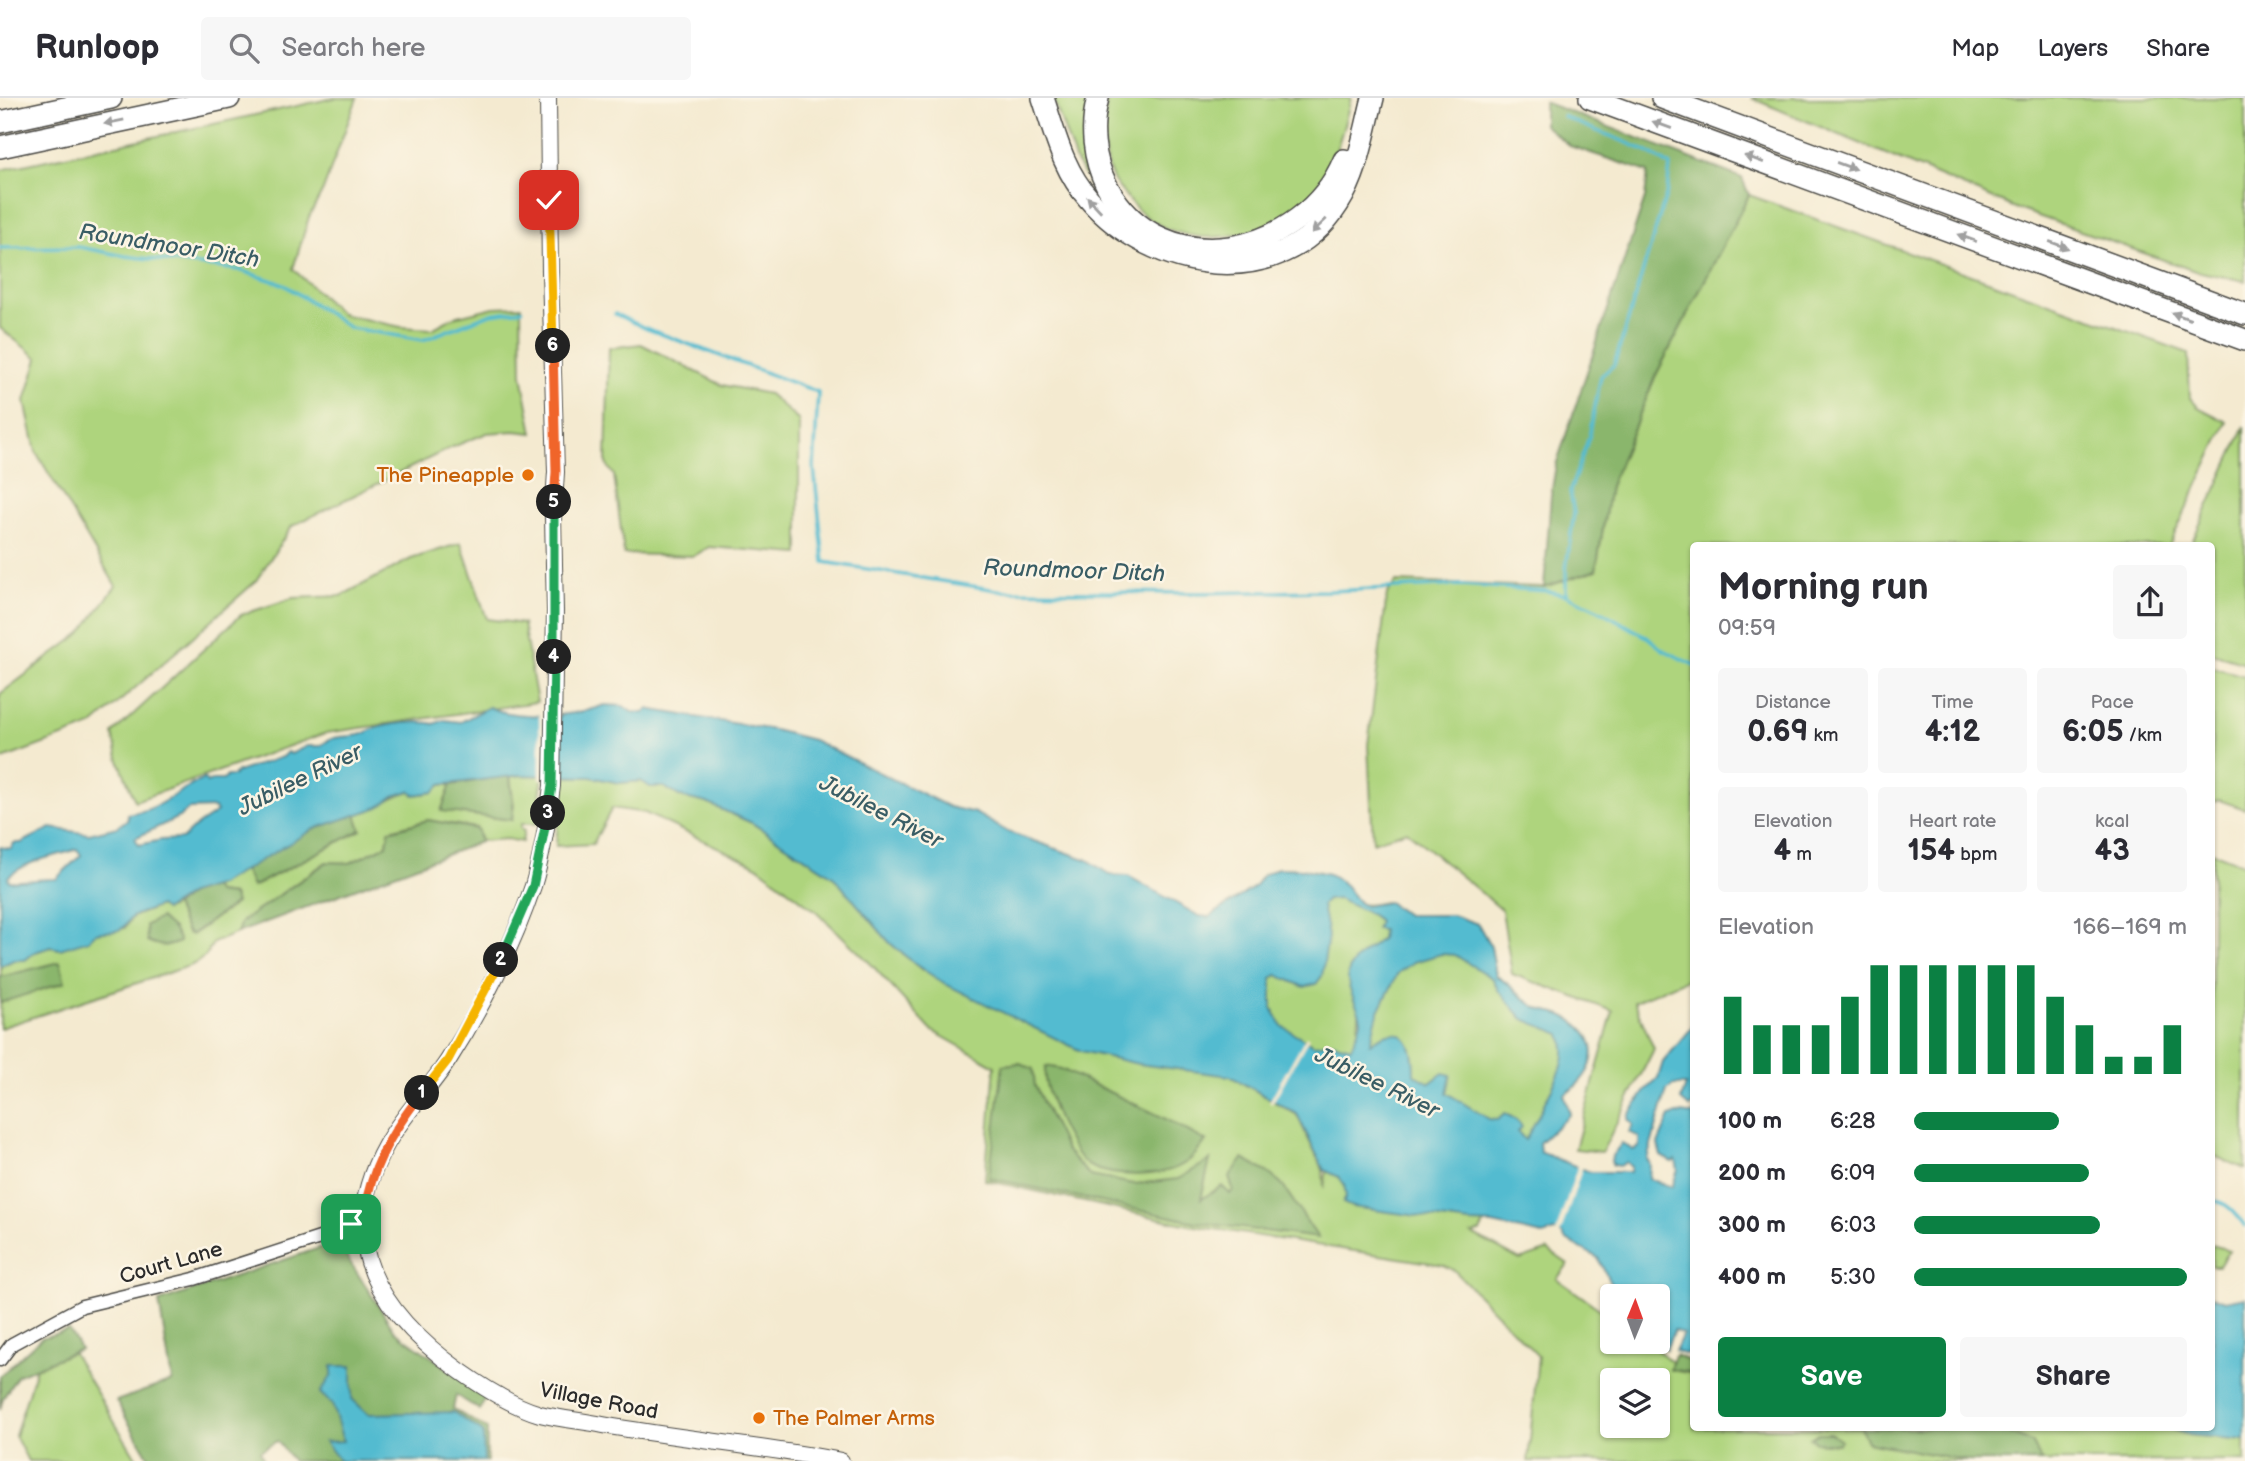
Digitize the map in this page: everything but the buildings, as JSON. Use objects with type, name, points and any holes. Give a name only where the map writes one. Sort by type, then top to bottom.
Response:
[{"type":"highway","points":[[0,122],[111,98]]},
{"type":"highway","points":[[0,147],[229,98]]},
{"type":"highway","points":[[1043,98],[1059,150],[1069,171],[1088,199],[1107,218],[1140,242],[1164,253],[1199,262],[1226,263],[1257,260],[1281,252],[1304,239],[1332,213],[1345,193],[1357,160],[1373,98]]},
{"type":"highway","points":[[1098,98],[1094,125],[1095,154],[1104,181],[1116,201],[1137,223],[1162,239],[1185,246],[1209,248],[1263,240],[1284,230],[1314,207],[1333,183],[1343,163],[1363,98]]},
{"type":"highway","points":[[1590,98],[2245,340]]},
{"type":"highway","points":[[1662,98],[2245,314]]},
{"type":"highway","points":[[1677,98],[1736,125]]},
{"type":"main road","name":"Village Road","points":[[548,98],[556,472],[552,786],[544,839],[533,886],[510,941],[448,1060],[402,1119],[385,1147],[367,1189],[362,1221],[365,1251],[379,1289],[400,1320],[435,1353],[485,1389],[539,1413],[643,1432],[841,1461]]},
{"type":"street","name":"Court Lane","points":[[0,1360],[12,1344],[82,1306],[194,1279],[326,1236],[362,1221]]},
{"type":"green space","points":[[334,98],[357,98],[323,190],[309,217],[293,269],[341,314],[401,327],[432,329],[454,317],[494,307],[521,306],[522,375],[533,433],[487,433],[450,448],[292,526],[255,582],[92,726],[0,760],[0,694],[81,633],[116,586],[36,452],[25,401],[38,358],[0,328],[0,170]]},
{"type":"green space","points":[[1053,98],[1090,98],[1098,194],[1076,162]]},
{"type":"green space","points":[[1107,98],[1351,98],[1334,157],[1311,196],[1296,210],[1261,228],[1219,237],[1176,232],[1157,223],[1139,211],[1117,186],[1108,167],[1104,148]]},
{"type":"green space","points":[[1751,98],[2245,98],[2245,281],[2195,271],[2018,209]]},
{"type":"green space","points":[[1544,102],[1742,178],[1749,195],[1655,377],[1610,486],[1596,570],[1544,587],[1556,465],[1645,198],[1648,172],[1570,146],[1544,125]]},
{"type":"green space","points":[[1749,195],[2188,353],[2190,398],[2198,407],[2227,422],[2171,542],[1690,542],[1690,978],[1634,1002],[1654,1049],[1602,1152],[1575,1149],[1613,1011],[1512,974],[1502,910],[1407,831],[1373,842],[1368,745],[1387,594],[1396,582],[1544,587],[1596,570],[1610,486],[1655,377]]},
{"type":"green space","points":[[641,344],[722,385],[769,394],[799,421],[799,554],[709,547],[694,556],[624,554],[614,475],[606,464],[609,348]]},
{"type":"green space","points":[[2245,426],[2245,663],[2215,654],[2215,542],[2192,542]]},
{"type":"green space","points":[[461,543],[487,619],[523,624],[537,702],[326,733],[135,801],[118,758],[113,733],[241,615],[293,598],[341,596],[411,559]]},
{"type":"green space","points":[[2215,668],[2245,676],[2245,809],[2219,800],[2215,802]]},
{"type":"green space","points":[[543,776],[536,824],[521,824],[524,831],[522,842],[507,839],[481,841],[477,828],[428,820],[389,830],[387,845],[350,863],[326,862],[241,922],[237,933],[213,943],[206,956],[192,965],[0,1028],[1,966],[14,960],[25,960],[35,952],[51,947],[60,949],[99,931],[125,928],[132,917],[160,906],[165,910],[175,906],[187,933],[192,935],[236,903],[233,895],[217,893],[213,887],[244,869],[253,887],[361,830],[356,814],[410,791],[414,795],[434,792],[440,785],[451,785],[442,811],[512,820],[514,805],[510,777]]},
{"type":"green space","points":[[510,777],[512,820],[441,811],[451,785]]},
{"type":"green space","points":[[561,777],[591,777],[620,783],[642,781],[651,787],[664,787],[681,797],[707,803],[752,823],[833,876],[890,943],[922,970],[933,963],[1230,1076],[1297,1115],[1323,1170],[1324,1188],[1327,1169],[1491,1211],[1480,1232],[1472,1234],[1520,1260],[1548,1250],[1568,1264],[1557,1279],[1600,1309],[1600,1354],[1662,1354],[1672,1362],[1670,1370],[1690,1373],[1690,1431],[2177,1431],[2189,1435],[2245,1440],[2245,1461],[1528,1461],[1538,1356],[1455,1271],[1443,1265],[1189,1225],[985,1180],[995,1066],[931,1030],[872,965],[817,912],[756,865],[645,813],[612,808],[593,844],[556,846]]},
{"type":"green space","points":[[356,814],[361,830],[252,887],[244,869],[314,829]]},
{"type":"green space","points":[[428,820],[477,829],[480,842],[237,933],[241,922],[327,862],[350,863],[387,845],[389,831]]},
{"type":"green space","points":[[2215,853],[2245,865],[2245,1169],[2215,1156]]},
{"type":"green space","points":[[1278,868],[1315,871],[1332,876],[1364,905],[1388,902],[1406,915],[1452,915],[1478,924],[1491,947],[1496,976],[1537,1008],[1560,1014],[1577,1024],[1591,1044],[1590,1065],[1585,1076],[1564,1095],[1570,1114],[1523,1144],[1487,1128],[1363,1053],[1360,1001],[1357,1046],[1351,1051],[1317,1048],[1274,1029],[1209,917],[1253,888],[1263,875]]},
{"type":"green space","points":[[213,887],[217,893],[232,895],[236,903],[192,934],[187,932],[175,906],[190,894]]},
{"type":"green space","points":[[160,918],[173,929],[179,942],[163,946],[147,941],[146,925]]},
{"type":"green space","points":[[60,962],[65,982],[0,1003],[0,977]]},
{"type":"green space","points":[[1020,1063],[1033,1069],[1035,1086],[1066,1150],[1090,1176],[1134,1184],[1178,1179],[1210,1160],[1201,1199],[1222,1186],[1230,1194],[1233,1190],[1229,1177],[1243,1159],[1281,1183],[1318,1238],[1195,1222],[989,1178],[1003,1065]]},
{"type":"green space","points":[[1046,1066],[1061,1069],[1206,1141],[1188,1161],[1178,1167],[1153,1174],[1112,1173],[1089,1166],[1073,1148],[1055,1113],[1045,1081]]},
{"type":"green space","points":[[337,1242],[395,1331],[486,1396],[480,1410],[456,1395],[453,1409],[487,1429],[487,1461],[293,1461],[277,1441],[260,1451],[264,1461],[151,1461],[116,1401],[172,1381],[159,1302]]},
{"type":"green space","points":[[2215,1246],[2229,1250],[2219,1266],[2215,1266]]},
{"type":"green space","points":[[69,1330],[80,1349],[18,1375],[3,1398],[0,1410],[0,1376],[41,1338]]},
{"type":"green space","points":[[72,1352],[138,1461],[28,1461],[15,1436],[36,1368]]},
{"type":"green space","points":[[1675,1355],[1690,1361],[1690,1372],[1670,1369]]},
{"type":"green space","points":[[1862,1431],[2007,1431],[2033,1444],[2041,1461],[1969,1461],[1867,1442]]},
{"type":"green space","points":[[1818,1433],[1830,1433],[1841,1440],[1838,1444],[1816,1442],[1810,1438]]},
{"type":"water","name":"Jubilee River","points":[[604,705],[623,706],[632,712],[644,713],[647,709],[774,730],[813,740],[949,807],[975,813],[1008,832],[1088,860],[1110,875],[1128,876],[1199,916],[1209,917],[1253,888],[1263,875],[1278,868],[1329,874],[1345,885],[1359,903],[1365,906],[1388,902],[1406,915],[1452,915],[1478,924],[1491,947],[1496,976],[1537,1008],[1560,1014],[1577,1024],[1591,1044],[1590,1065],[1585,1076],[1564,1095],[1570,1114],[1539,1143],[1540,1152],[1590,1172],[1630,1172],[1631,1167],[1626,1162],[1619,1166],[1613,1165],[1611,1161],[1622,1143],[1633,1150],[1639,1147],[1639,1137],[1629,1132],[1633,1125],[1628,1119],[1629,1115],[1645,1091],[1658,1078],[1663,1062],[1690,1030],[1690,1107],[1681,1100],[1686,1085],[1673,1085],[1667,1090],[1647,1159],[1650,1164],[1649,1179],[1672,1187],[1678,1170],[1676,1160],[1672,1162],[1661,1156],[1658,1144],[1670,1116],[1690,1114],[1690,1353],[1675,1351],[1683,1334],[1674,1330],[1670,1340],[1670,1284],[1612,1284],[1598,1258],[1554,1231],[1543,1235],[1493,1224],[1352,1207],[1343,1203],[1346,1197],[1344,1184],[1339,1177],[1324,1170],[1297,1114],[1230,1076],[1138,1064],[1081,1051],[947,985],[916,965],[890,943],[833,876],[752,823],[707,803],[681,797],[664,787],[650,787],[641,781],[620,783],[591,777],[521,775],[440,785],[434,792],[414,795],[410,791],[394,796],[379,807],[314,829],[219,885],[190,894],[165,910],[159,906],[138,914],[119,930],[97,933],[89,940],[60,949],[51,947],[35,952],[25,960],[14,960],[0,966],[0,847],[11,849],[14,843],[21,843],[51,828],[89,834],[117,827],[128,819],[127,814],[156,806],[204,779],[207,783],[223,780],[237,772],[282,757],[287,752],[291,754],[307,746],[321,746],[331,739],[364,734],[379,727],[413,723],[434,724],[444,720],[461,722],[489,707],[514,714],[563,714]],"holes":[[[214,808],[217,812],[182,839],[139,845],[135,838],[179,817],[189,809]],[[77,849],[81,855],[56,879],[9,881],[8,877],[24,866]],[[1339,899],[1379,921],[1376,929],[1382,930],[1381,939],[1352,965],[1348,979],[1360,1013],[1358,1031],[1351,1047],[1332,1042],[1314,1045],[1282,1026],[1272,1008],[1272,979],[1277,975],[1304,987],[1316,984],[1322,976],[1328,936],[1322,905],[1327,900]],[[1441,954],[1455,955],[1493,979],[1498,990],[1523,1019],[1561,1034],[1564,1054],[1560,1071],[1525,1140],[1518,1132],[1522,1127],[1513,1118],[1505,1114],[1497,1120],[1489,1119],[1447,1093],[1451,1075],[1443,1073],[1430,1083],[1414,1074],[1409,1044],[1398,1034],[1381,1036],[1370,1043],[1378,1013],[1398,973],[1414,962]]]},
{"type":"water","points":[[2215,1297],[2225,1301],[2245,1297],[2245,1440],[2189,1435],[2177,1431],[2215,1431]]},
{"type":"water","points":[[332,1366],[352,1366],[352,1399],[368,1414],[453,1412],[483,1432],[484,1461],[340,1461],[325,1442],[343,1441],[332,1404],[320,1393],[332,1375]]},
{"type":"pier","points":[[558,710],[559,780],[540,779],[539,711]]},
{"type":"pier","points":[[1306,1036],[1309,1038],[1272,1104],[1269,1102]]},
{"type":"pier","points":[[1578,1165],[1583,1166],[1559,1238],[1555,1235]]},
{"type":"waterway","points":[[1563,116],[1645,151],[1670,166],[1667,192],[1625,330],[1614,365],[1601,376],[1589,437],[1570,491],[1574,513],[1566,569],[1566,595]]},
{"type":"waterway","name":"Roundmoor Ditch","points":[[0,248],[79,247],[125,256],[239,270],[283,284],[350,328],[423,340],[490,314],[522,310]]},
{"type":"waterway","name":"Roundmoor Ditch","points":[[615,314],[645,328],[818,392],[814,468],[824,562],[1003,591],[1194,593],[1461,585],[1547,591],[1566,595],[1599,610],[1690,663]]},
{"type":"waterway","name":"Roundmoor Ditch","points":[[2215,1201],[2235,1213],[2245,1226]]},
{"type":"place","name":"The Pineapple","points":[[528,475]]},
{"type":"place","name":"The Palmer Arms","points":[[759,1418]]},
{"type":"route","points":[[351,1224],[362,1221],[367,1189],[385,1147],[402,1119],[448,1060],[491,983],[533,886],[544,839],[552,786],[555,611],[556,472],[549,200]]}]
